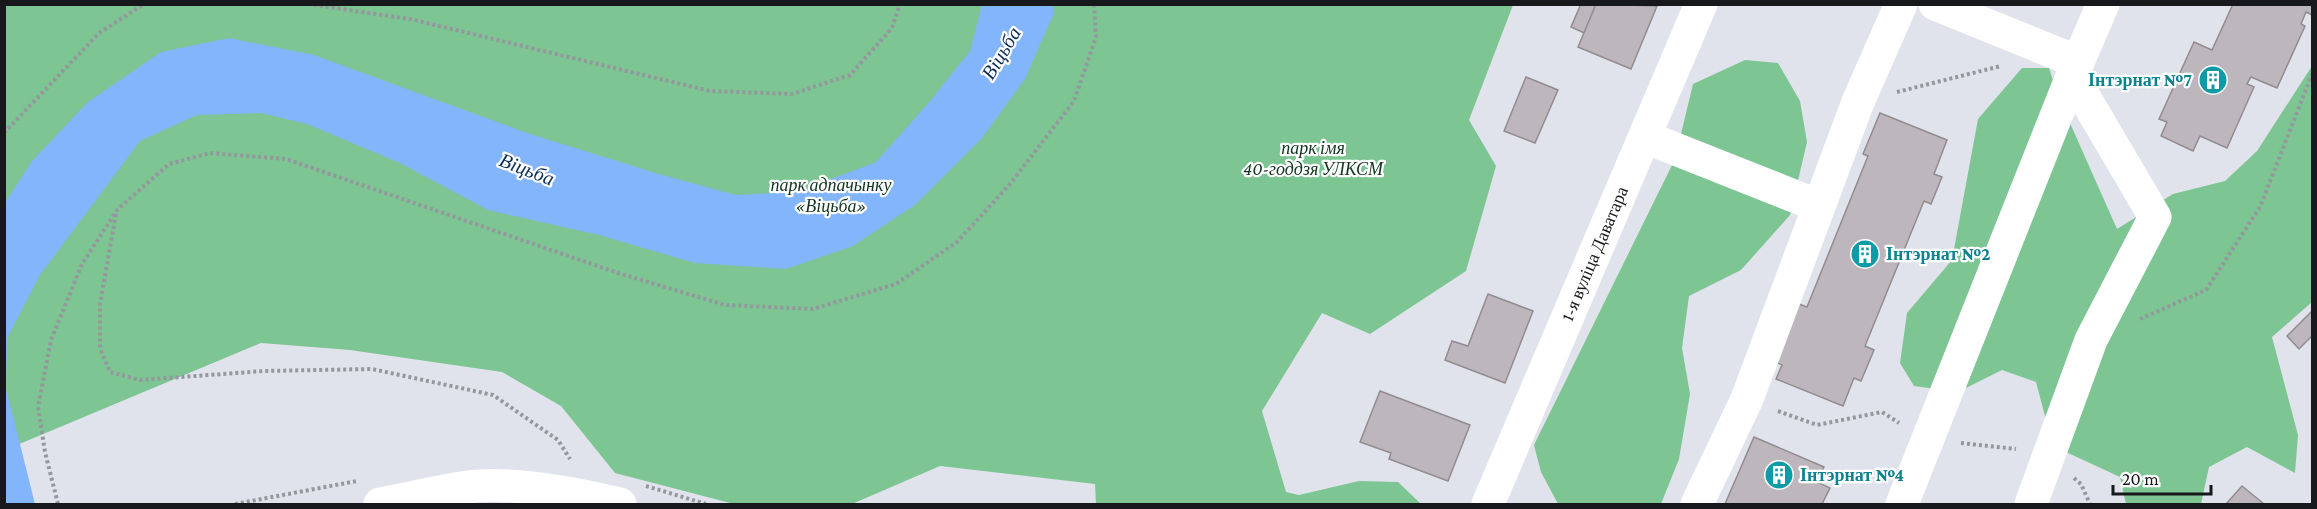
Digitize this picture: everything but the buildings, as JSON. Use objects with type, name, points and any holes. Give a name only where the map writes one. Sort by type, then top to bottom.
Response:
[{"type":"street","name":"1-я вуліца Даватара","points":[[1488,504],[1701,4]]},
{"type":"street","points":[[1697,504],[1747,399],[1857,102],[1901,4]]},
{"type":"street","points":[[1935,4],[2068,63],[2155,217],[2091,340],[2031,504]]},
{"type":"street","points":[[1902,504],[2068,63],[2103,4]]},
{"type":"street","points":[[1645,137],[1819,206]]},
{"type":"street","points":[[380,504],[468,487],[523,488],[579,494],[620,504]]},
{"type":"path","points":[[4,133],[99,33],[144,4]]},
{"type":"path","points":[[308,4],[410,19],[710,91],[792,94],[850,75],[892,28],[900,4]]},
{"type":"path","points":[[58,504],[45,452],[38,407],[51,340],[82,264],[117,210],[169,164],[210,153],[286,159],[618,273],[725,305],[813,309],[896,284],[957,242],[1010,184],[1074,100],[1096,37],[1094,4]]},
{"type":"path","points":[[1857,102],[2068,63]]},
{"type":"path","points":[[2091,340],[2206,290],[2260,207],[2313,74]]},
{"type":"path","points":[[117,210],[100,304],[100,348],[110,372],[140,380],[264,371],[372,369],[493,395],[558,440],[572,462],[579,494]]},
{"type":"path","points":[[234,504],[266,498]]},
{"type":"green space","points":[[4,5],[1513,5],[1469,120],[1496,166],[1466,271],[1370,334],[1322,313],[1262,411],[1286,492],[1299,495],[1359,481],[1398,482],[1421,504],[1096,504],[1095,484],[940,466],[852,504],[734,504],[615,473],[561,406],[502,372],[350,350],[261,343],[5,450]]},
{"type":"green space","points":[[1745,60],[1778,63],[1800,101],[1807,142],[1790,215],[1741,270],[1689,296],[1682,348],[1690,394],[1679,459],[1661,504],[1558,504],[1541,472],[1534,445],[1675,159],[1693,84]]},
{"type":"green space","points":[[2312,66],[2312,302],[2272,337],[2298,435],[2295,473],[2247,447],[2209,467],[2201,504],[2126,504],[2120,477],[2053,446],[2036,382],[2002,370],[1958,392],[1914,386],[1900,363],[1907,313],[1952,260],[1978,119],[2022,68],[2049,68],[2058,96],[2117,229],[2173,194],[2225,181],[2257,151]]},
{"type":"water","name":"Віцьба","points":[[982,5],[1053,5],[1053,15],[1025,79],[982,138],[915,205],[853,246],[786,269],[695,263],[599,235],[488,210],[400,163],[307,124],[261,113],[197,115],[140,141],[40,275],[7,338],[6,388],[35,504],[5,504],[5,203],[32,161],[88,102],[161,52],[229,38],[314,55],[527,133],[659,174],[736,195],[797,192],[876,162],[931,100],[970,51]]},
{"type":"place","name":"Інтэрнат №7","points":[[2213,80]]},
{"type":"place","name":"Інтэрнат №2","points":[[1865,254]]},
{"type":"place","name":"Інтэрнат №4","points":[[1779,475]]},
{"type":"park label","name":"парк імя 40-годдзя УЛКСМ","points":[[1313,158]]},
{"type":"park label","name":"парк адпачынку «Віцьба»","points":[[831,195]]}]
